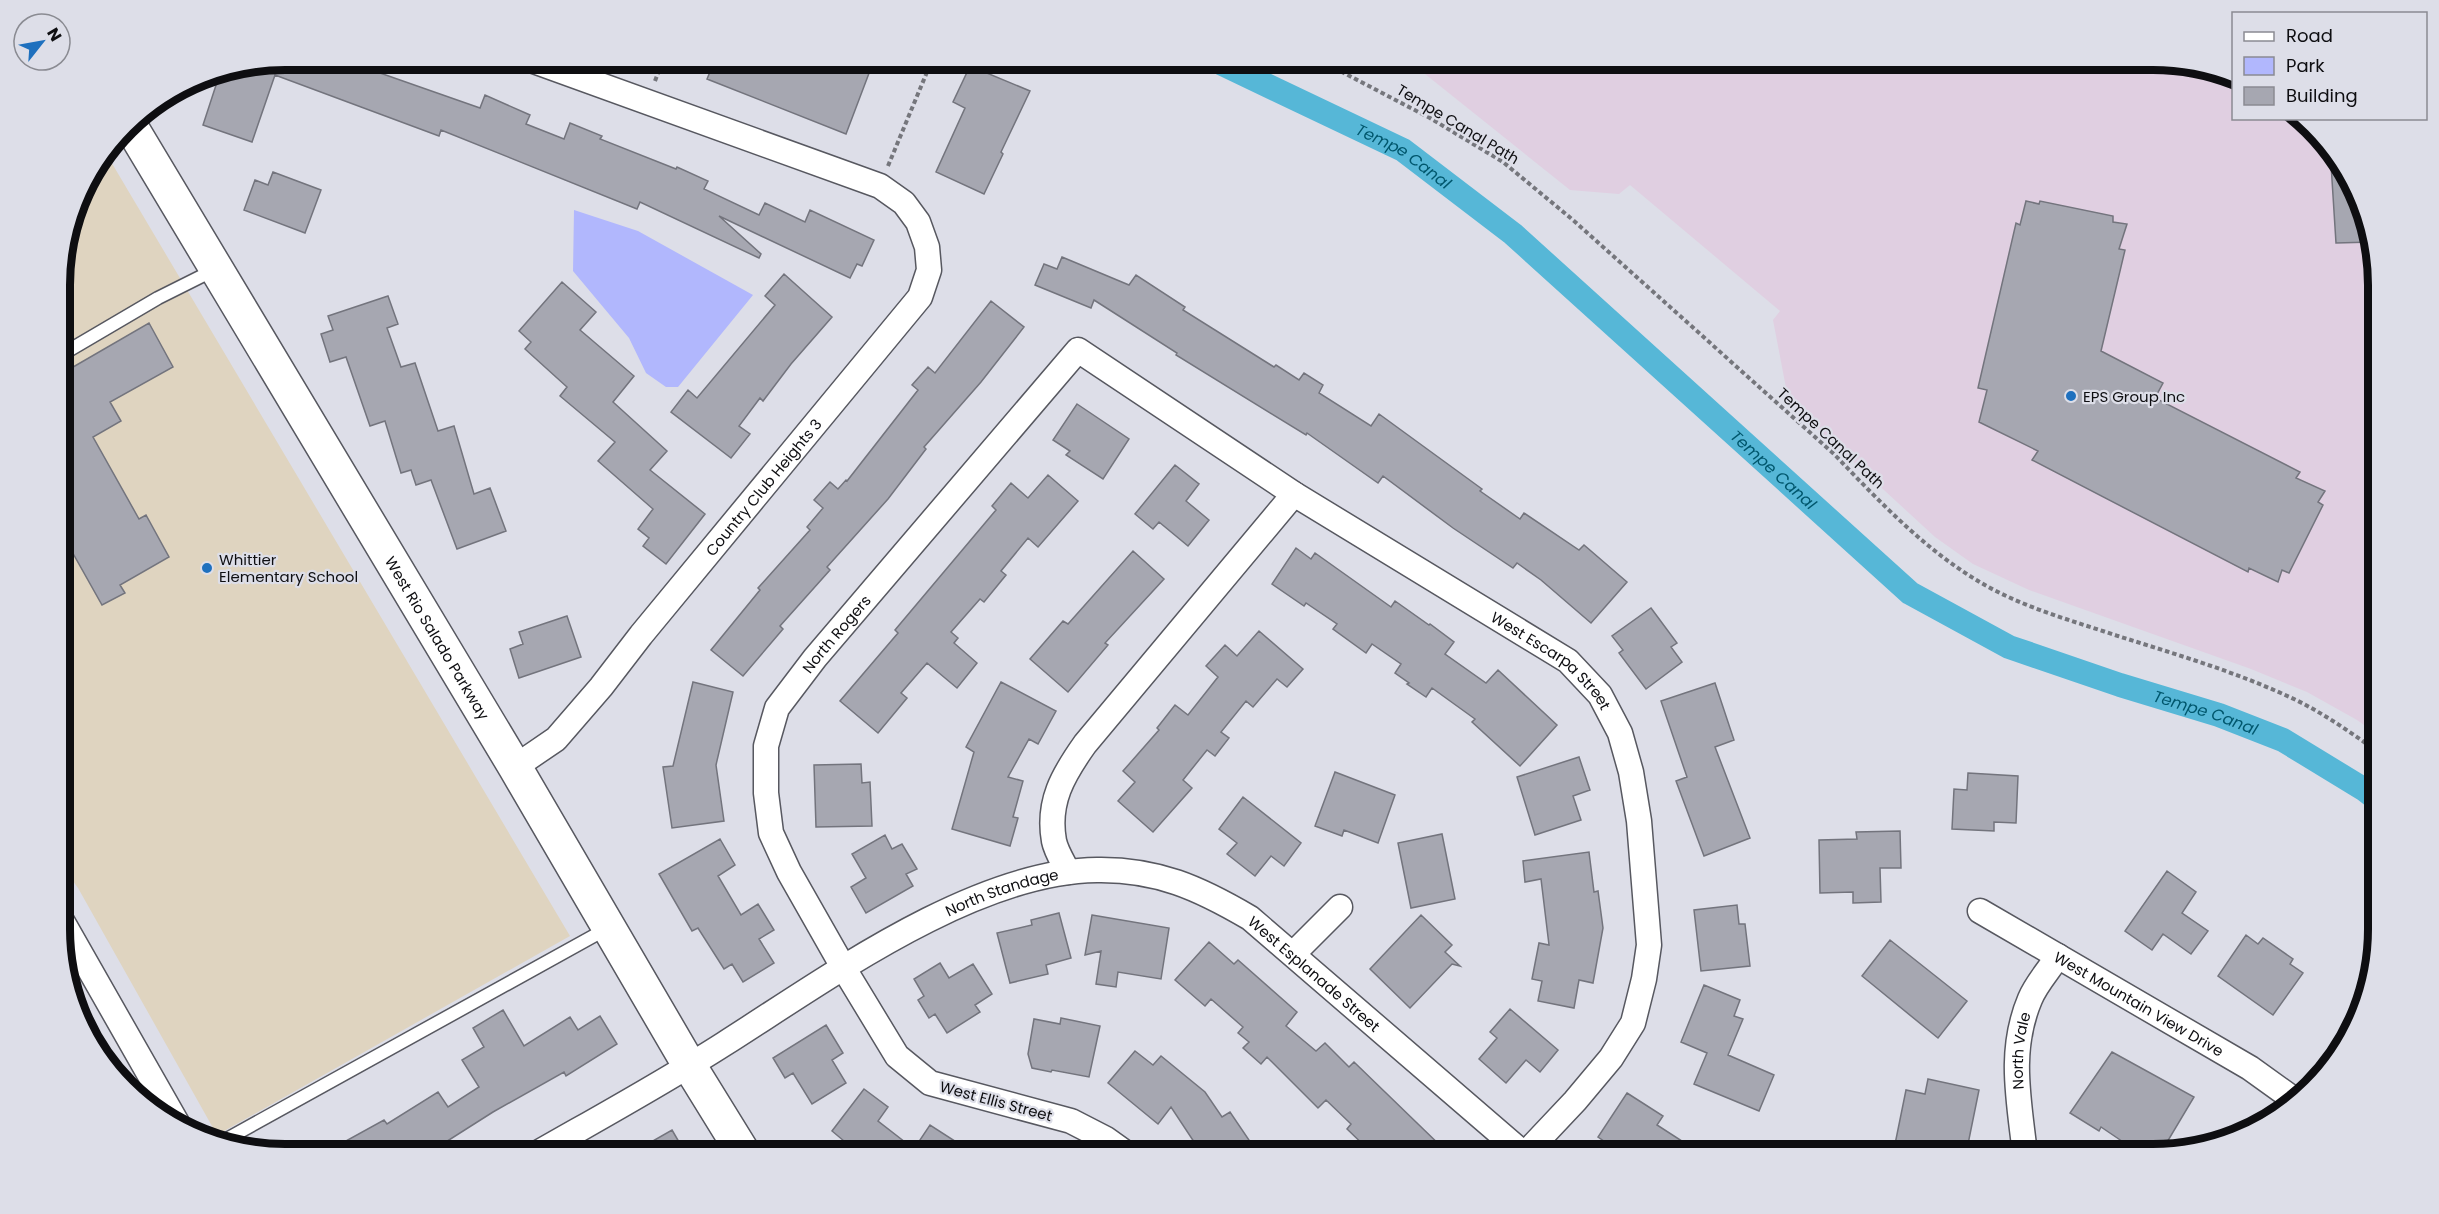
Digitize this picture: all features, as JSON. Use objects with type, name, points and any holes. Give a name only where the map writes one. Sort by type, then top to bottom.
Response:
[{"type":"main road","name":"West Rio Salado Parkway","points":[[134,132],[738,1144]]},
{"type":"street","name":"Country Club Heights 3","points":[[515,767],[556,740],[601,687],[641,634],[920,297],[929,270],[927,247],[918,222],[904,203],[880,186],[559,70]]},
{"type":"street","name":"West Escarpa Street","points":[[1078,350],[1294,494],[1568,661],[1600,695],[1620,733],[1631,772],[1639,821],[1649,945],[1634,1023],[1611,1058],[1534,1144]]},
{"type":"street","name":"North Rogers","points":[[843,967],[789,872],[771,833],[766,793],[766,746],[777,708],[814,658],[1078,350]]},
{"type":"street","name":"North Standage","points":[[553,1144],[689,1065],[843,967],[931,920],[1019,882],[1068,872],[1054,843],[1053,809],[1063,775],[1084,744],[1294,494]]},
{"type":"street","name":"West Esplanade Street","points":[[1068,872],[1098,870],[1171,878],[1208,893],[1250,918],[1513,1144]]},
{"type":"street","points":[[1293,954],[1340,907]]},
{"type":"street","name":"West Mountain View Drive","points":[[1980,911],[2250,1068],[2289,1096]]},
{"type":"street","points":[[70,936],[169,1109]]},
{"type":"street","name":"North Vale","points":[[2024,1144],[2015,1075],[2019,1035],[2031,998],[2058,956]]},
{"type":"street","name":"West Ellis Street","points":[[843,967],[897,1056],[930,1083],[1071,1121],[1113,1144]]},
{"type":"lane","points":[[71,349],[158,298],[217,268]]},
{"type":"lane","points":[[232,1136],[609,928]]},
{"type":"path","points":[[880,186],[928,70]]},
{"type":"path","name":"Tempe Canal Path","points":[[1337,70],[1430,118],[1503,162],[1573,220],[1791,415],[1932,549],[1978,581],[2032,607],[2223,670],[2298,701],[2368,744]]},
{"type":"shaded area","points":[[1416,70],[2154,70],[2182,72],[2232,85],[2232,120],[2291,120],[2306,133],[2324,154],[2340,178],[2357,216],[2367,257],[2368,728],[2307,692],[2251,669],[2029,590],[1973,564],[1935,537],[1784,398],[1787,393],[1773,320],[1780,311],[1630,185],[1619,194],[1570,190],[1425,74]]},
{"type":"shaded area","name":"Whittier Elementary School","points":[[110,161],[570,936],[220,1133],[215,1132],[70,877],[71,271],[82,216],[99,178]]},
{"type":"green space","points":[[574,210],[638,231],[753,295],[678,387],[666,387],[646,373],[629,338],[573,271]]},
{"type":"building","points":[[372,70],[480,108],[485,95],[530,115],[526,124],[564,139],[570,123],[602,136],[600,139],[676,169],[677,167],[708,181],[704,189],[759,215],[765,203],[805,222],[810,210],[874,240],[862,266],[857,264],[850,278],[719,216],[761,254],[759,258],[640,202],[637,209],[441,130],[439,136],[275,75],[252,142],[203,125],[217,82],[257,72]]},
{"type":"building","points":[[711,70],[870,70],[846,134],[707,79]]},
{"type":"building","points":[[968,70],[980,70],[1030,91],[984,194],[936,172],[965,108],[953,102]]},
{"type":"building","points":[[2331,165],[2352,203],[2364,242],[2336,243]]},
{"type":"building","points":[[273,172],[321,190],[305,233],[244,210],[255,180],[268,185]]},
{"type":"building","name":"EPS Group Inc","points":[[2026,201],[2039,204],[2040,201],[2113,216],[2113,222],[2127,224],[2119,249],[2125,250],[2101,351],[2163,383],[2155,398],[2300,472],[2296,478],[2325,491],[2318,502],[2323,505],[2289,573],[2282,570],[2278,582],[2249,568],[2248,572],[2032,460],[2038,451],[1979,422],[1987,390],[1978,388],[2016,223],[2020,225]]},
{"type":"building","points":[[1062,257],[1129,285],[1136,275],[1185,307],[1183,310],[1274,367],[1276,365],[1299,380],[1304,373],[1323,385],[1319,393],[1371,426],[1379,414],[1520,519],[1524,513],[1579,550],[1584,545],[1627,582],[1591,623],[1541,580],[1517,563],[1513,568],[1453,528],[1383,476],[1378,483],[1307,433],[1306,435],[1176,355],[1177,353],[1094,300],[1091,308],[1035,285],[1044,264],[1057,269]]},
{"type":"building","points":[[784,274],[832,317],[791,364],[763,401],[760,398],[739,426],[750,434],[731,458],[671,412],[688,390],[697,398],[775,305],[765,296]]},
{"type":"building","points":[[562,282],[596,312],[580,330],[634,376],[613,402],[667,451],[650,470],[705,514],[666,564],[643,546],[649,538],[638,529],[653,509],[598,461],[615,442],[560,396],[567,387],[525,349],[531,342],[519,331]]},
{"type":"building","points":[[388,296],[398,324],[387,328],[401,367],[415,363],[438,431],[454,426],[474,494],[490,488],[506,531],[457,549],[431,480],[416,485],[411,470],[401,473],[385,421],[370,426],[346,357],[330,362],[321,334],[333,330],[328,316]]},
{"type":"building","points":[[991,301],[1024,327],[981,382],[924,447],[926,449],[888,499],[827,567],[830,570],[780,626],[783,629],[743,676],[711,650],[760,590],[758,588],[810,530],[807,527],[823,508],[814,500],[830,482],[838,489],[847,481],[918,390],[912,385],[928,367],[935,373]]},
{"type":"building","points":[[149,323],[173,367],[110,402],[121,421],[93,437],[139,519],[146,515],[169,557],[120,585],[125,593],[102,605],[71,549],[71,368]]},
{"type":"building","points":[[1077,404],[1129,439],[1103,479],[1066,455],[1070,451],[1053,440]]},
{"type":"building","points":[[1175,465],[1199,484],[1186,501],[1209,520],[1188,546],[1159,522],[1153,529],[1135,514]]},
{"type":"building","points":[[1048,475],[1078,501],[1038,547],[1028,538],[1001,571],[1006,575],[984,602],[980,599],[951,632],[958,638],[954,643],[977,663],[957,688],[927,663],[901,693],[907,698],[878,733],[840,701],[898,633],[895,630],[996,510],[992,506],[1011,483],[1028,498]]},
{"type":"building","points":[[1296,548],[1311,559],[1315,553],[1391,607],[1395,601],[1430,624],[1454,642],[1445,654],[1486,683],[1498,670],[1557,725],[1520,766],[1472,722],[1475,719],[1432,688],[1426,697],[1407,684],[1409,683],[1395,673],[1401,664],[1372,644],[1366,653],[1333,629],[1337,624],[1306,603],[1304,606],[1272,584]]},
{"type":"building","points":[[1133,551],[1164,579],[1105,643],[1108,645],[1068,692],[1030,659],[1063,621],[1068,624]]},
{"type":"building","points":[[1651,608],[1677,643],[1671,647],[1682,662],[1646,689],[1619,653],[1623,650],[1612,636]]},
{"type":"building","points":[[567,616],[581,657],[519,678],[510,649],[523,644],[519,632]]},
{"type":"building","points":[[1259,631],[1303,669],[1287,687],[1277,679],[1253,707],[1246,701],[1221,732],[1229,738],[1215,756],[1207,750],[1183,780],[1192,788],[1153,832],[1118,801],[1135,782],[1123,771],[1159,730],[1157,728],[1175,705],[1188,715],[1218,677],[1206,666],[1225,645],[1237,656]]},
{"type":"building","points":[[693,682],[733,692],[716,765],[724,821],[672,828],[663,767],[673,766]]},
{"type":"building","points":[[1001,682],[1056,711],[1038,744],[1029,739],[1008,777],[1023,781],[1013,817],[1018,818],[1010,846],[952,829],[974,752],[966,747]]},
{"type":"building","points":[[1715,683],[1734,740],[1715,747],[1750,838],[1704,856],[1676,781],[1687,777],[1661,701]]},
{"type":"building","points":[[1579,757],[1590,790],[1573,796],[1581,820],[1535,835],[1517,777]]},
{"type":"building","points":[[861,764],[862,783],[870,782],[872,826],[816,827],[814,765]]},
{"type":"building","points":[[1335,772],[1395,795],[1378,843],[1344,830],[1342,836],[1315,826]]},
{"type":"building","points":[[1968,773],[2018,776],[2016,823],[1994,822],[1994,831],[1952,829],[1954,789],[1967,790]]},
{"type":"building","points":[[1243,797],[1301,843],[1284,866],[1271,856],[1255,876],[1227,854],[1237,843],[1219,829]]},
{"type":"building","points":[[1900,831],[1901,868],[1880,868],[1881,902],[1853,903],[1853,892],[1820,893],[1819,840],[1857,839],[1856,832]]},
{"type":"building","points":[[1442,834],[1455,899],[1411,908],[1398,843]]},
{"type":"building","points":[[885,835],[892,849],[902,844],[917,869],[906,874],[913,886],[866,913],[851,887],[866,878],[852,854]]},
{"type":"building","points":[[720,839],[735,865],[718,876],[741,915],[758,904],[774,930],[759,939],[774,963],[743,982],[732,964],[724,969],[698,928],[692,931],[659,874]]},
{"type":"building","points":[[1589,852],[1594,892],[1598,891],[1603,928],[1593,983],[1579,980],[1574,1008],[1538,1001],[1542,981],[1532,979],[1539,943],[1549,945],[1541,879],[1525,882],[1523,861]]},
{"type":"building","points":[[2167,871],[2196,892],[2182,913],[2208,931],[2191,954],[2163,934],[2152,950],[2125,931]]},
{"type":"building","points":[[1737,905],[1739,924],[1745,924],[1750,966],[1701,971],[1694,910]]},
{"type":"building","points":[[1059,913],[1071,958],[1046,965],[1048,974],[1010,983],[997,933],[1032,925],[1031,920]]},
{"type":"building","points":[[1092,915],[1169,928],[1161,979],[1118,972],[1116,987],[1096,984],[1101,951],[1085,955]]},
{"type":"building","points":[[1421,915],[1452,945],[1445,952],[1460,966],[1452,964],[1410,1008],[1370,969]]},
{"type":"building","points":[[2246,935],[2258,944],[2263,938],[2293,959],[2290,964],[2303,973],[2273,1015],[2218,976]]},
{"type":"building","points":[[1890,940],[1967,1001],[1938,1038],[1862,976]]},
{"type":"building","points":[[1209,942],[1234,964],[1238,960],[1297,1012],[1286,1026],[1316,1051],[1325,1043],[1349,1067],[1354,1062],[1439,1144],[1363,1144],[1347,1129],[1351,1124],[1326,1100],[1318,1108],[1267,1057],[1261,1064],[1243,1048],[1249,1042],[1238,1033],[1243,1027],[1211,999],[1205,1006],[1175,980]]},
{"type":"building","points":[[940,963],[949,978],[973,964],[992,994],[975,1005],[980,1012],[947,1033],[935,1014],[929,1018],[918,1000],[924,996],[914,979]]},
{"type":"building","points":[[1704,985],[1740,1000],[1734,1016],[1743,1019],[1728,1055],[1774,1075],[1759,1111],[1694,1084],[1707,1053],[1681,1042]]},
{"type":"building","points":[[1510,1009],[1558,1050],[1540,1072],[1526,1060],[1506,1083],[1479,1059],[1497,1038],[1490,1032]]},
{"type":"building","points":[[503,1010],[524,1046],[570,1017],[578,1030],[600,1016],[617,1044],[566,1076],[564,1072],[493,1112],[443,1144],[345,1144],[344,1142],[384,1120],[387,1124],[438,1092],[448,1107],[479,1087],[462,1060],[484,1047],[473,1028]]},
{"type":"building","points":[[1061,1018],[1100,1026],[1089,1077],[1032,1068],[1028,1054],[1034,1019],[1060,1024]]},
{"type":"building","points":[[826,1025],[843,1053],[832,1060],[846,1083],[812,1104],[793,1073],[785,1078],[773,1058]]},
{"type":"building","points":[[1135,1051],[1153,1065],[1161,1056],[1205,1092],[1222,1117],[1230,1112],[1251,1143],[1195,1144],[1171,1107],[1158,1124],[1108,1083]]},
{"type":"building","points":[[2112,1052],[2194,1097],[2166,1143],[2126,1144],[2101,1127],[2099,1131],[2070,1113]]},
{"type":"building","points":[[1928,1079],[1979,1090],[1968,1144],[1895,1144],[1906,1090],[1925,1094]]},
{"type":"building","points":[[864,1089],[888,1107],[878,1121],[908,1144],[842,1144],[844,1141],[832,1131]]},
{"type":"building","points":[[1627,1093],[1663,1116],[1657,1125],[1686,1144],[1608,1144],[1598,1137]]},
{"type":"building","points":[[930,1125],[959,1144],[917,1144]]},
{"type":"building","points":[[672,1130],[680,1144],[648,1144]]},
{"type":"waterway","name":"Tempe Canal","points":[[1235,70],[1403,150],[1513,234],[1910,593],[2009,647],[2120,685],[2219,715],[2283,740],[2368,792]]},
{"type":"place","name":"EPS Group Inc","points":[[2071,396]]},
{"type":"place","name":"Whittier Elementary School","points":[[207,568]]}]
